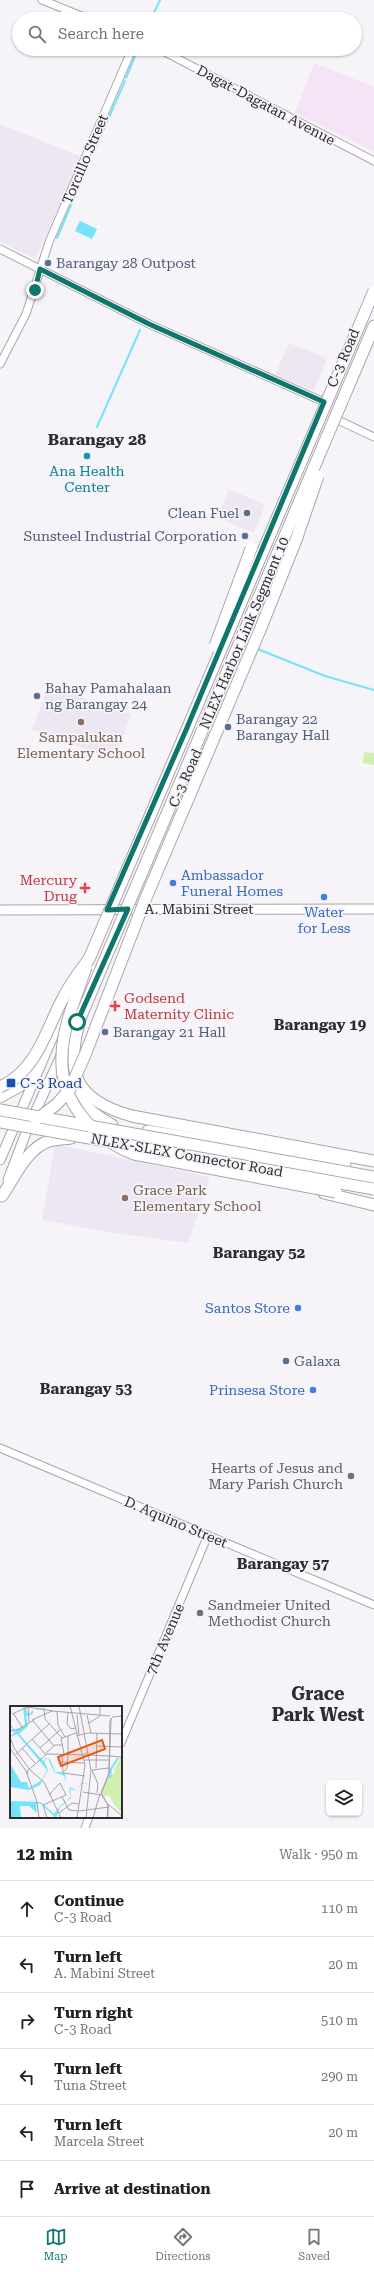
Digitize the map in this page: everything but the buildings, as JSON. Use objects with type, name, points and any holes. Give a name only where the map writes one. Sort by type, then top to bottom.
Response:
[{"type":"highway","name":"NLEX Harbor Link Segment 10","points":[[89,959],[374,291]]},
{"type":"highway","name":"NLEX Harbor Link Segment 10","points":[[374,326],[80,1016],[74,1041],[75,1074],[89,1097],[100,1105],[132,1116],[374,1161]]},
{"type":"highway","points":[[0,1130],[19,1127],[39,1118],[57,1104],[70,1088],[78,1071],[146,900],[281,577],[310,500],[343,399]]},
{"type":"highway","points":[[189,724],[216,643],[251,549]]},
{"type":"highway","points":[[0,1087],[18,1074],[35,1057],[73,979],[89,959]]},
{"type":"highway","points":[[89,959],[64,1040],[61,1067],[73,1104],[84,1120],[96,1131],[108,1141],[134,1154],[374,1198]]},
{"type":"highway","points":[[78,1019],[70,1044],[67,1063],[69,1078],[75,1095],[82,1103],[99,1118],[112,1125]]},
{"type":"highway","name":"NLEX-SLEX Connector Road","points":[[0,1110],[374,1177]]},
{"type":"highway","points":[[36,1112],[374,1168]]},
{"type":"highway","name":"NLEX-SLEX Connector Road","points":[[0,1122],[374,1189]]},
{"type":"highway","points":[[27,1130],[191,1161],[374,1205]]},
{"type":"highway","points":[[1,1199],[24,1163],[39,1146],[50,1141],[71,1138]]},
{"type":"highway","points":[[191,1161],[195,1139]]},
{"type":"main road","name":"C-3 Road","points":[[1,1158],[186,730],[374,284]]},
{"type":"main road","name":"C-3 Road","points":[[1,1199],[27,1130],[128,909],[338,420],[374,331]]},
{"type":"main road","name":"A. Mabini Street","points":[[0,910],[374,909]]},
{"type":"main road","points":[[0,1098],[20,1087],[47,1049]]},
{"type":"main road","points":[[0,1106],[36,1112]]},
{"type":"main road","points":[[0,1126],[27,1130]]},
{"type":"main road","points":[[1,1158],[15,1162]]},
{"type":"street","points":[[42,0],[72,12]]},
{"type":"street","name":"Torcillo Street","points":[[0,364],[26,314],[52,235],[129,56]]},
{"type":"street","name":"Dagat-Dagatan Avenue","points":[[172,56],[374,161]]},
{"type":"street","points":[[0,249],[149,324],[324,402]]},
{"type":"street","points":[[338,420],[374,437]]},
{"type":"street","name":"D. Aquino Street","points":[[0,1448],[374,1605]]},
{"type":"street","name":"7th Avenue","points":[[122,1741],[208,1535]]},
{"type":"street","points":[[85,1828],[89,1818]]},
{"type":"shaded area","points":[[314,63],[374,87],[374,152],[295,113]]},
{"type":"shaded area","points":[[0,124],[82,157],[35,259],[0,242]]},
{"type":"shaded area","points":[[289,343],[327,358],[314,391],[275,375]]},
{"type":"shaded area","points":[[229,489],[265,505],[254,533],[217,518]]},
{"type":"shaded area","name":"Sampalukan Elementary School","points":[[48,686],[131,714],[115,759],[32,730]]},
{"type":"shaded area","name":"Grace Park Elementary School","points":[[55,1144],[210,1177],[188,1243],[115,1233],[42,1220]]},
{"type":"green space","points":[[364,752],[374,753],[374,765],[363,763]]},
{"type":"water","points":[[80,221],[97,229],[92,239],[75,231]]},
{"type":"waterway","points":[[154,12],[160,0]]},
{"type":"waterway","points":[[126,78],[135,56]]},
{"type":"waterway","points":[[93,153],[125,81]]},
{"type":"waterway","points":[[57,238],[88,165]]},
{"type":"waterway","points":[[97,427],[140,330]]},
{"type":"waterway","points":[[255,648],[325,676],[374,690]]},
{"type":"place","name":"Barangay 28 Outpost","points":[[48,263]]},
{"type":"place","name":"Ana Health Center","points":[[87,456]]},
{"type":"place","name":"Clean Fuel","points":[[247,513]]},
{"type":"place","name":"Sunsteel Industrial Corporation","points":[[245,536]]},
{"type":"place","name":"Bahay Pamahalaan ng Barangay 24","points":[[37,696]]},
{"type":"place","name":"Sampalukan Elementary School","points":[[81,722]]},
{"type":"place","name":"Barangay 22 Barangay Hall","points":[[228,727]]},
{"type":"place","name":"Ambassador Funeral Homes","points":[[173,883]]},
{"type":"place","name":"Mercury Drug","points":[[85,888]]},
{"type":"place","name":"Water for Less","points":[[324,897]]},
{"type":"place","name":"Godsend Maternity Clinic","points":[[115,1006]]},
{"type":"place","name":"Barangay 21 Hall","points":[[105,1032]]},
{"type":"place","name":"C-3 Road","points":[[11,1083]]},
{"type":"place","name":"Grace Park Elementary School","points":[[125,1198]]},
{"type":"place","name":"Santos Store","points":[[298,1308]]},
{"type":"place","name":"Galaxa","points":[[286,1361]]},
{"type":"place","name":"Prinsesa Store","points":[[313,1390]]},
{"type":"place","name":"Hearts of Jesus and Mary Parish Church","points":[[351,1476]]},
{"type":"place","name":"Sandmeier United Methodist Church","points":[[200,1613]]},
{"type":"district","name":"Barangay 28","points":[[97,439]]},
{"type":"district","name":"Barangay 19","points":[[320,1025]]},
{"type":"district","name":"Barangay 52","points":[[259,1253]]},
{"type":"district","name":"Barangay 53","points":[[86,1389]]},
{"type":"district","name":"Barangay 57","points":[[283,1564]]},
{"type":"district","name":"Grace Park West","points":[[318,1703]]},
{"type":"route","points":[[35,290],[40,269],[149,324],[324,402],[186,730],[107,910],[128,909],[77,1022]]}]
